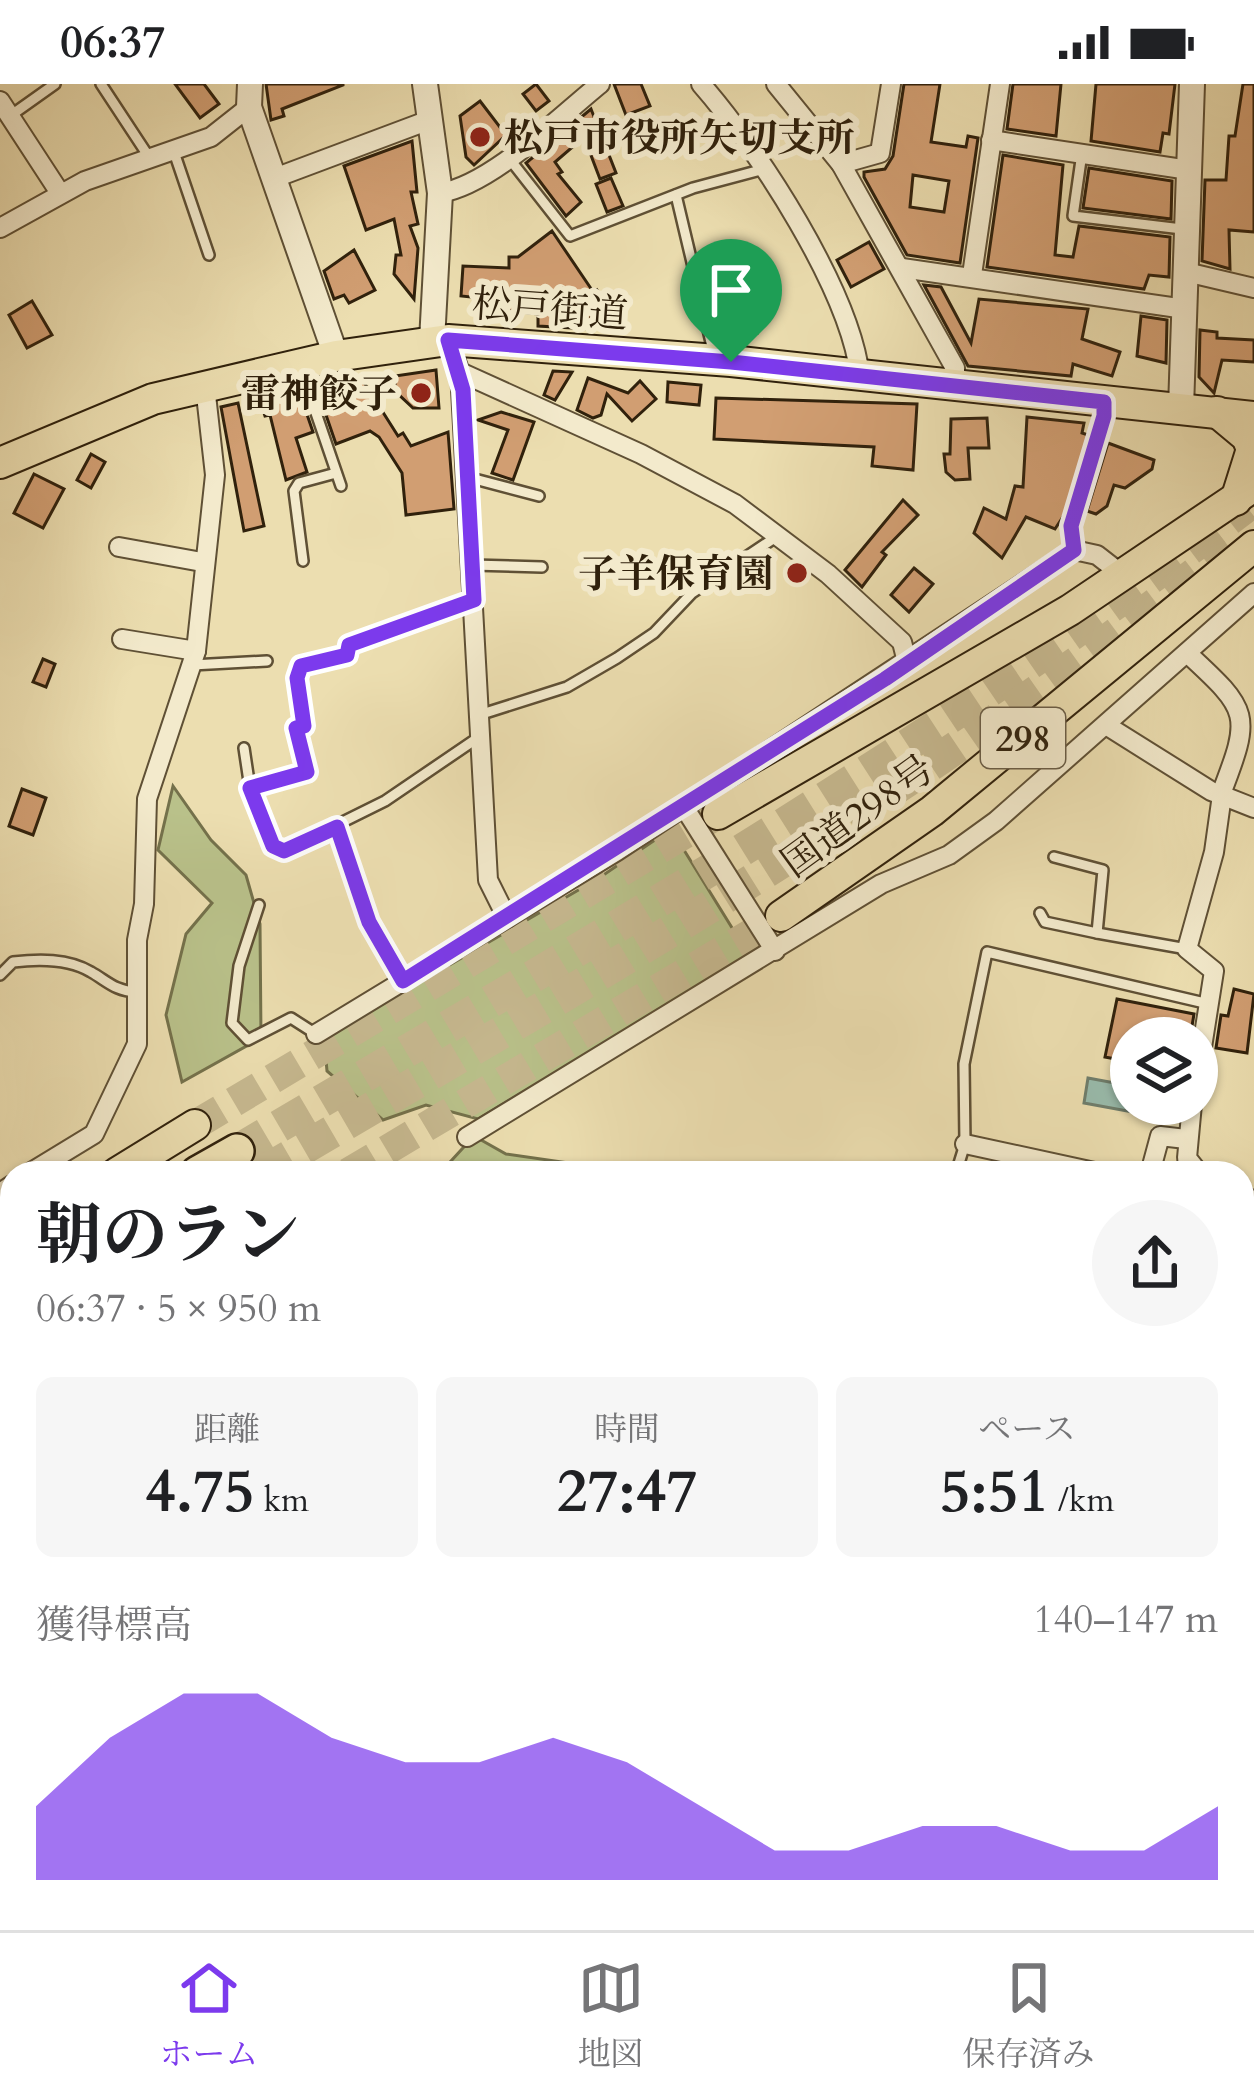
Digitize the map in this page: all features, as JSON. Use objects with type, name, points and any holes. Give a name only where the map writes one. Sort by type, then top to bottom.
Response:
[{"type":"highway","points":[[218,1161],[237,1150]]},
{"type":"main road","name":"松戸街道","points":[[0,463],[112,412],[205,386],[336,356],[440,340],[714,361],[1254,417]]},
{"type":"main road","points":[[1217,412],[1252,449],[1245,493]]},
{"type":"main road","name":"国道298号","points":[[718,814],[1124,576],[1245,493]]},
{"type":"main road","name":"国道298号","points":[[781,916],[932,811],[1254,546]]},
{"type":"main road","points":[[136,1161],[195,1125]]},
{"type":"main road","points":[[128,1161],[164,1144]]},
{"type":"street","points":[[424,84],[440,194],[440,340],[460,372],[488,880],[507,917]]},
{"type":"street","points":[[440,194],[454,191],[508,158],[600,84]]},
{"type":"street","points":[[701,84],[768,168],[840,310],[858,355],[860,376]]},
{"type":"street","points":[[776,84],[841,164],[956,368],[955,386]]},
{"type":"street","points":[[841,164],[880,152],[891,84]]},
{"type":"street","points":[[972,275],[1000,84]]},
{"type":"street","points":[[1181,408],[1192,84]]},
{"type":"street","points":[[0,228],[60,193],[211,136],[249,95]]},
{"type":"street","points":[[249,95],[272,178],[336,356]]},
{"type":"street","points":[[5,108],[60,193]]},
{"type":"street","points":[[272,178],[432,119]]},
{"type":"street","points":[[991,140],[1189,170]]},
{"type":"street","points":[[902,268],[1185,309]]},
{"type":"street","points":[[1186,272],[1254,288]]},
{"type":"street","points":[[460,372],[690,478],[780,535],[902,643],[908,662]]},
{"type":"street","points":[[48,1161],[99,1128],[137,1044],[147,800],[194,658],[216,448],[205,386]]},
{"type":"street","points":[[119,547],[202,562]]},
{"type":"street","points":[[316,1034],[684,807],[1074,550],[1096,555],[1124,576]]},
{"type":"street","points":[[1207,631],[1217,576]]},
{"type":"street","points":[[466,1137],[881,884],[949,855],[1108,727],[1207,631],[1254,593]]},
{"type":"street","points":[[122,639],[194,658]]},
{"type":"street","points":[[1186,653],[1230,692],[1242,718],[1242,739],[1222,795],[1214,852],[1187,949],[1214,970],[1207,1017]]},
{"type":"street","points":[[1108,727],[1222,795],[1254,808]]},
{"type":"street","points":[[684,807],[775,951]]},
{"type":"street","points":[[337,827],[369,922],[403,981]]},
{"type":"street","points":[[1188,1125],[1189,1161]]},
{"type":"street","points":[[1153,1161],[1160,1136],[1186,1139]]},
{"type":"street","points":[[964,1144],[1043,1161]]},
{"type":"lane","points":[[5,108],[55,84]]},
{"type":"lane","points":[[100,84],[149,158]]},
{"type":"lane","points":[[174,149],[209,255]]},
{"type":"lane","points":[[1082,153],[1073,216],[1187,230]]},
{"type":"lane","points":[[508,158],[570,236],[676,195],[768,168]]},
{"type":"lane","points":[[676,195],[714,339],[714,361]]},
{"type":"lane","points":[[299,364],[340,486]]},
{"type":"lane","points":[[1074,550],[1071,526],[1101,433],[1104,402]]},
{"type":"lane","points":[[303,561],[294,491],[299,483],[336,473]]},
{"type":"lane","points":[[467,477],[539,496]]},
{"type":"lane","points":[[244,748],[250,788],[273,846],[284,851],[432,773],[482,724],[567,687],[617,658],[654,633],[692,593],[780,535]]},
{"type":"lane","points":[[472,565],[542,567]]},
{"type":"lane","points":[[250,788],[307,772],[296,728],[304,726],[297,678],[301,666],[347,655],[349,645],[474,600]]},
{"type":"lane","points":[[194,658],[267,661]]},
{"type":"lane","points":[[1054,856],[1102,870],[1097,933]]},
{"type":"lane","points":[[259,905],[239,966],[232,1023],[248,1040],[291,1018],[316,1034]]},
{"type":"lane","points":[[1040,913],[1045,922],[1187,949]]},
{"type":"lane","points":[[959,1161],[967,1110],[961,1092],[987,952],[1209,1004]]},
{"type":"lane","points":[[0,975],[13,962],[65,962],[87,969],[105,984],[136,992]]},
{"type":"green space","points":[[173,786],[211,840],[246,875],[260,924],[261,1038],[182,1082],[166,1015],[186,934],[212,903],[158,850]]},
{"type":"green space","points":[[671,829],[750,957],[478,1119],[426,1105],[383,1120],[327,1071],[324,1038],[599,878]]},
{"type":"green space","points":[[474,1136],[506,1154],[555,1161],[451,1161]]},
{"type":"shaded area","points":[[1088,1078],[1110,1082],[1110,1108],[1084,1103]]},
{"type":"building","points":[[175,84],[204,84],[219,104],[200,118]]},
{"type":"building","points":[[266,84],[343,85],[282,109],[284,116],[271,120]]},
{"type":"building","points":[[536,84],[549,101],[536,111],[523,94]]},
{"type":"building","points":[[614,84],[641,84],[650,106],[626,115]]},
{"type":"building","points":[[904,84],[940,84],[931,142],[966,147],[968,136],[978,138],[960,263],[907,255],[864,177],[864,172],[885,169],[893,156]],"holes":[[[913,175],[949,181],[944,212],[910,207]]]},
{"type":"building","points":[[1013,84],[1061,84],[1056,136],[1007,129]]},
{"type":"building","points":[[1096,84],[1175,84],[1169,134],[1163,133],[1160,152],[1091,141]]},
{"type":"building","points":[[1243,84],[1254,84],[1254,232],[1229,230],[1230,269],[1202,261],[1205,180],[1226,180],[1229,136],[1235,136]]},
{"type":"building","points":[[480,101],[506,135],[474,165],[466,157],[460,116]]},
{"type":"building","points":[[591,109],[616,173],[600,179],[584,137],[555,162],[562,172],[558,174],[581,202],[566,216],[526,163]]},
{"type":"building","points":[[412,141],[417,192],[411,192],[418,224],[410,226],[418,248],[414,299],[394,274],[396,255],[401,255],[394,219],[366,230],[344,166]]},
{"type":"building","points":[[1003,155],[1063,165],[1055,255],[1073,257],[1079,226],[1170,237],[1169,277],[1149,275],[1144,289],[987,267]]},
{"type":"building","points":[[1089,168],[1172,181],[1171,219],[1083,208]]},
{"type":"building","points":[[611,178],[623,206],[607,212],[596,184]]},
{"type":"building","points":[[552,231],[594,293],[597,290],[608,304],[591,317],[590,329],[538,326],[538,314],[503,310],[504,296],[480,311],[481,298],[461,296],[463,266],[509,268],[509,257],[518,257]]},
{"type":"building","points":[[869,242],[884,269],[851,287],[837,260]]},
{"type":"building","points":[[354,250],[375,290],[349,303],[344,295],[334,299],[324,271]]},
{"type":"building","points":[[737,264],[757,333],[735,337],[723,288],[713,291],[708,273]]},
{"type":"building","points":[[924,285],[941,287],[971,343],[979,299],[1088,309],[1082,339],[1120,352],[1112,376],[1073,364],[1071,376],[968,366]]},
{"type":"building","points":[[32,301],[52,335],[27,348],[9,315]]},
{"type":"building","points":[[1141,316],[1167,320],[1166,363],[1137,356]]},
{"type":"building","points":[[1200,330],[1217,332],[1217,338],[1254,340],[1254,362],[1222,360],[1214,393],[1199,377]]},
{"type":"building","points":[[436,370],[439,408],[413,408],[395,391],[395,376]]},
{"type":"building","points":[[553,371],[572,372],[555,400],[544,395]]},
{"type":"building","points":[[360,376],[398,436],[403,433],[411,446],[448,432],[454,509],[406,515],[402,473],[379,437],[370,431],[336,444],[316,386],[337,379],[340,387]]},
{"type":"building","points":[[588,378],[628,393],[640,381],[656,399],[632,421],[607,394],[601,415],[593,418],[577,410]]},
{"type":"building","points":[[668,382],[701,385],[699,405],[667,402]]},
{"type":"building","points":[[290,388],[291,394],[299,391],[313,432],[296,438],[307,472],[286,480],[270,415],[265,416],[259,398]]},
{"type":"building","points":[[716,398],[917,404],[913,470],[872,466],[874,447],[714,439]]},
{"type":"building","points":[[238,403],[264,526],[244,531],[221,407]]},
{"type":"building","points":[[501,412],[534,422],[513,480],[492,473],[508,430],[478,420]]},
{"type":"building","points":[[1027,417],[1084,423],[1082,433],[1091,436],[1070,506],[1055,529],[1026,517],[1002,558],[974,533],[984,508],[1006,519],[1015,486],[1023,487]]},
{"type":"building","points":[[987,418],[989,448],[968,448],[970,479],[955,480],[946,472],[944,454],[950,454],[951,419]]},
{"type":"building","points":[[1108,443],[1154,460],[1152,469],[1125,488],[1114,485],[1107,506],[1096,514],[1087,511]]},
{"type":"building","points":[[91,454],[105,462],[91,488],[77,480]]},
{"type":"building","points":[[34,474],[64,489],[43,528],[14,513]]},
{"type":"building","points":[[903,500],[918,515],[882,552],[886,555],[862,587],[845,570]]},
{"type":"building","points":[[914,568],[933,584],[909,612],[891,595]]},
{"type":"building","points":[[43,659],[55,664],[46,687],[33,682]]},
{"type":"building","points":[[22,789],[46,798],[33,835],[9,826]]},
{"type":"building","points":[[1234,989],[1254,994],[1247,1053],[1218,1048],[1221,1015],[1228,1016]]},
{"type":"building","points":[[1117,999],[1194,1014],[1194,1017],[1113,1017]]},
{"type":"tunnel","points":[[237,1151],[623,922],[879,763],[1005,681],[1246,506]]},
{"type":"tunnel","points":[[282,1161],[634,953],[878,800],[1115,635],[1229,547]]},
{"type":"tunnel","points":[[195,1125],[718,814]]},
{"type":"tunnel","points":[[368,1161],[781,916]]},
{"type":"place","name":"松戸市役所矢切支所","points":[[480,137]]},
{"type":"place","name":"雷神餃子","points":[[421,393]]},
{"type":"place","name":"子羊保育園","points":[[797,573]]},
{"type":"route","points":[[448,340],[731,362],[1104,402],[1101,433],[1071,526],[1074,550],[885,679],[403,981],[369,922],[337,827],[284,851],[273,846],[250,788],[307,772],[296,728],[304,726],[297,678],[301,666],[347,655],[349,645],[474,600],[463,390],[448,340]]}]
